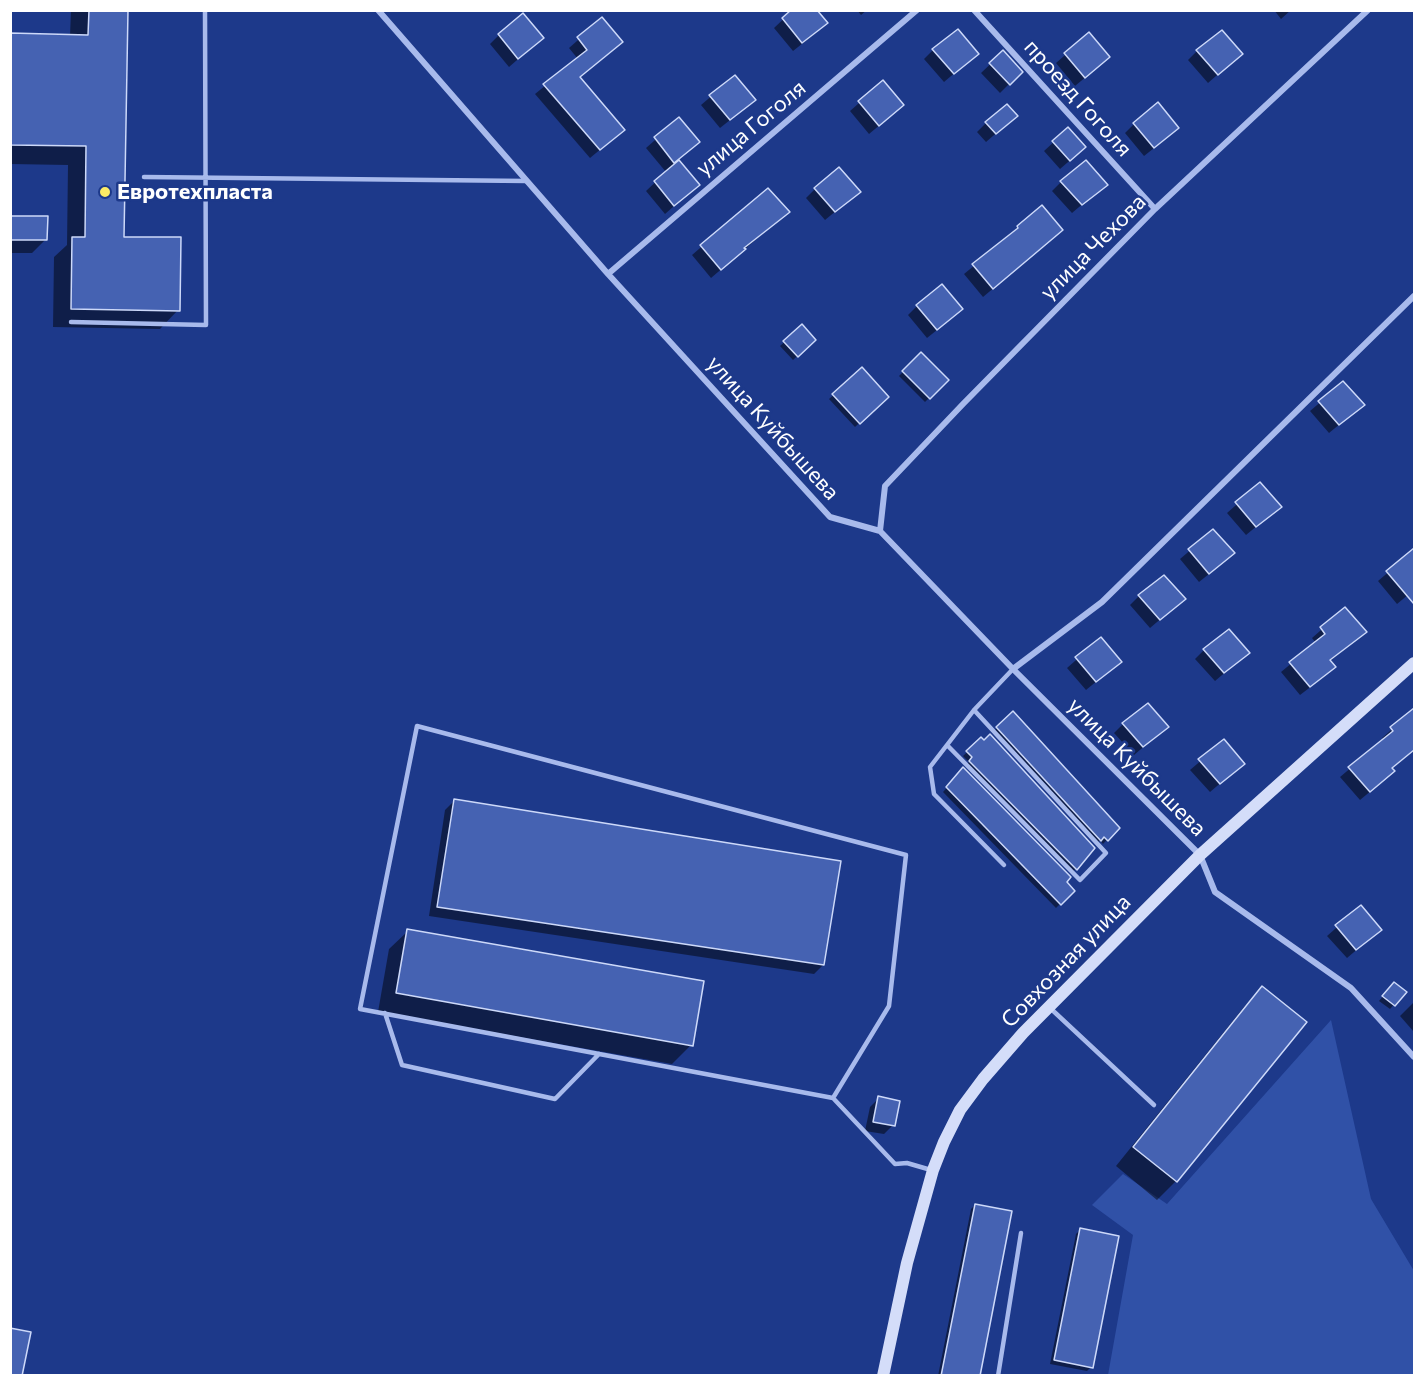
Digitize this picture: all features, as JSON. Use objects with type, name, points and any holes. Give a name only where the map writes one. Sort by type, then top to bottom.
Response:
[{"type":"street","name":"улица Гоголя","points":[[608,274],[917,10]]},
{"type":"street","name":"проезд Гоголя","points":[[974,10],[1155,209]]},
{"type":"street","name":"улица Чехова","points":[[880,531],[885,486],[1155,209],[1368,10]]},
{"type":"street","name":"улица Куйбышева","points":[[380,11],[608,274],[830,518],[880,531],[1013,669],[1200,855]]},
{"type":"street","points":[[1013,669],[1102,602],[1414,297]]},
{"type":"street","name":"Совхозная улица","points":[[883,1376],[907,1263],[933,1170],[960,1110],[983,1079],[1049,1007],[1200,855],[1414,663]]},
{"type":"street","points":[[1200,855],[1215,892],[1351,988],[1414,1057]]},
{"type":"lane","points":[[71,322],[206,325],[205,10]]},
{"type":"lane","points":[[144,177],[527,181]]},
{"type":"lane","points":[[1004,865],[933,794],[930,767],[974,710],[1013,669]]},
{"type":"lane","points":[[947,745],[1080,880],[1106,853],[974,710]]},
{"type":"lane","points":[[833,1098],[889,1006],[906,855],[417,726],[360,1009],[833,1098],[895,1164],[907,1163],[933,1170]]},
{"type":"lane","points":[[1049,1007],[1154,1105]]},
{"type":"lane","points":[[385,1013],[402,1065],[555,1099],[599,1054]]},
{"type":"lane","points":[[998,1376],[1021,1233]]},
{"type":"shaded area","points":[[1331,1020],[1371,1199],[1414,1271],[1414,1375],[1108,1375],[1133,1235],[1092,1205],[1123,1174],[1167,1204]]},
{"type":"building","name":"Евротехпласта","points":[[89,10],[128,10],[124,237],[181,237],[180,311],[71,309],[72,237],[85,237],[86,146],[10,145],[10,33],[88,35]]},
{"type":"building","points":[[791,10],[817,10],[828,23],[802,43],[782,18]]},
{"type":"building","points":[[523,13],[544,38],[518,59],[498,34]]},
{"type":"building","points":[[602,17],[623,42],[580,77],[625,130],[600,150],[543,84],[587,50],[577,37]]},
{"type":"building","points":[[958,29],[979,54],[954,74],[932,49]]},
{"type":"building","points":[[1222,30],[1243,54],[1218,75],[1196,50]]},
{"type":"building","points":[[1089,32],[1110,57],[1085,78],[1064,53]]},
{"type":"building","points":[[1003,50],[1023,72],[1010,85],[989,63]]},
{"type":"building","points":[[735,75],[756,100],[730,120],[709,95]]},
{"type":"building","points":[[883,80],[904,105],[879,126],[858,101]]},
{"type":"building","points":[[1158,102],[1179,128],[1154,148],[1133,123]]},
{"type":"building","points":[[1007,104],[1018,116],[996,134],[985,122]]},
{"type":"building","points":[[679,117],[700,142],[674,163],[654,137]]},
{"type":"building","points":[[1068,127],[1086,147],[1070,161],[1052,141]]},
{"type":"building","points":[[679,160],[700,185],[674,206],[654,181]]},
{"type":"building","points":[[1086,160],[1108,185],[1082,205],[1060,181]]},
{"type":"building","points":[[839,167],[861,192],[835,212],[814,188]]},
{"type":"building","points":[[768,188],[790,212],[744,248],[746,249],[721,270],[700,245]]},
{"type":"building","points":[[1042,205],[1063,230],[993,289],[972,264],[1018,228],[1017,226]]},
{"type":"building","points":[[10,216],[48,216],[47,240],[10,240]]},
{"type":"building","points":[[942,284],[963,309],[937,330],[916,305]]},
{"type":"building","points":[[802,324],[816,340],[798,357],[783,341]]},
{"type":"building","points":[[921,352],[949,380],[930,399],[902,371]]},
{"type":"building","points":[[862,367],[889,397],[860,424],[832,394]]},
{"type":"building","points":[[1343,381],[1365,405],[1339,425],[1318,401]]},
{"type":"building","points":[[1260,482],[1282,507],[1256,527],[1235,502]]},
{"type":"building","points":[[1213,529],[1235,553],[1209,574],[1188,549]]},
{"type":"building","points":[[1414,548],[1414,604],[1386,571]]},
{"type":"building","points":[[1164,575],[1186,599],[1160,620],[1138,595]]},
{"type":"building","points":[[1345,607],[1367,632],[1330,660],[1336,667],[1310,687],[1289,662],[1325,634],[1320,627]]},
{"type":"building","points":[[1229,629],[1250,653],[1224,673],[1203,649]]},
{"type":"building","points":[[1101,637],[1122,662],[1096,682],[1075,657]]},
{"type":"building","points":[[1148,703],[1169,727],[1143,747],[1122,723]]},
{"type":"building","points":[[1414,708],[1414,750],[1392,768],[1395,771],[1370,792],[1348,767],[1393,731],[1390,727]]},
{"type":"building","points":[[1013,711],[1120,828],[1108,841],[1104,837],[1101,841],[996,727]]},
{"type":"building","points":[[990,734],[1095,848],[1077,870],[969,761],[972,757],[966,751],[981,737],[984,740]]},
{"type":"building","points":[[1224,739],[1245,764],[1220,784],[1198,759]]},
{"type":"building","points":[[963,767],[1071,877],[1067,882],[1075,891],[1061,905],[946,787]]},
{"type":"building","points":[[454,799],[841,861],[824,965],[437,907]]},
{"type":"building","points":[[1361,905],[1382,930],[1356,950],[1335,925]]},
{"type":"building","points":[[407,929],[704,981],[693,1046],[396,993]]},
{"type":"building","points":[[1394,982],[1407,992],[1395,1006],[1382,996]]},
{"type":"building","points":[[1262,986],[1307,1022],[1177,1182],[1133,1147]]},
{"type":"building","points":[[878,1096],[900,1101],[895,1126],[873,1122]]},
{"type":"building","points":[[975,1204],[1012,1211],[980,1376],[941,1376]]},
{"type":"building","points":[[1080,1228],[1119,1236],[1093,1368],[1054,1360]]},
{"type":"building","points":[[10,1328],[31,1332],[22,1376],[10,1376]]},
{"type":"place","name":"Евротехпласта","points":[[105,192]]}]
